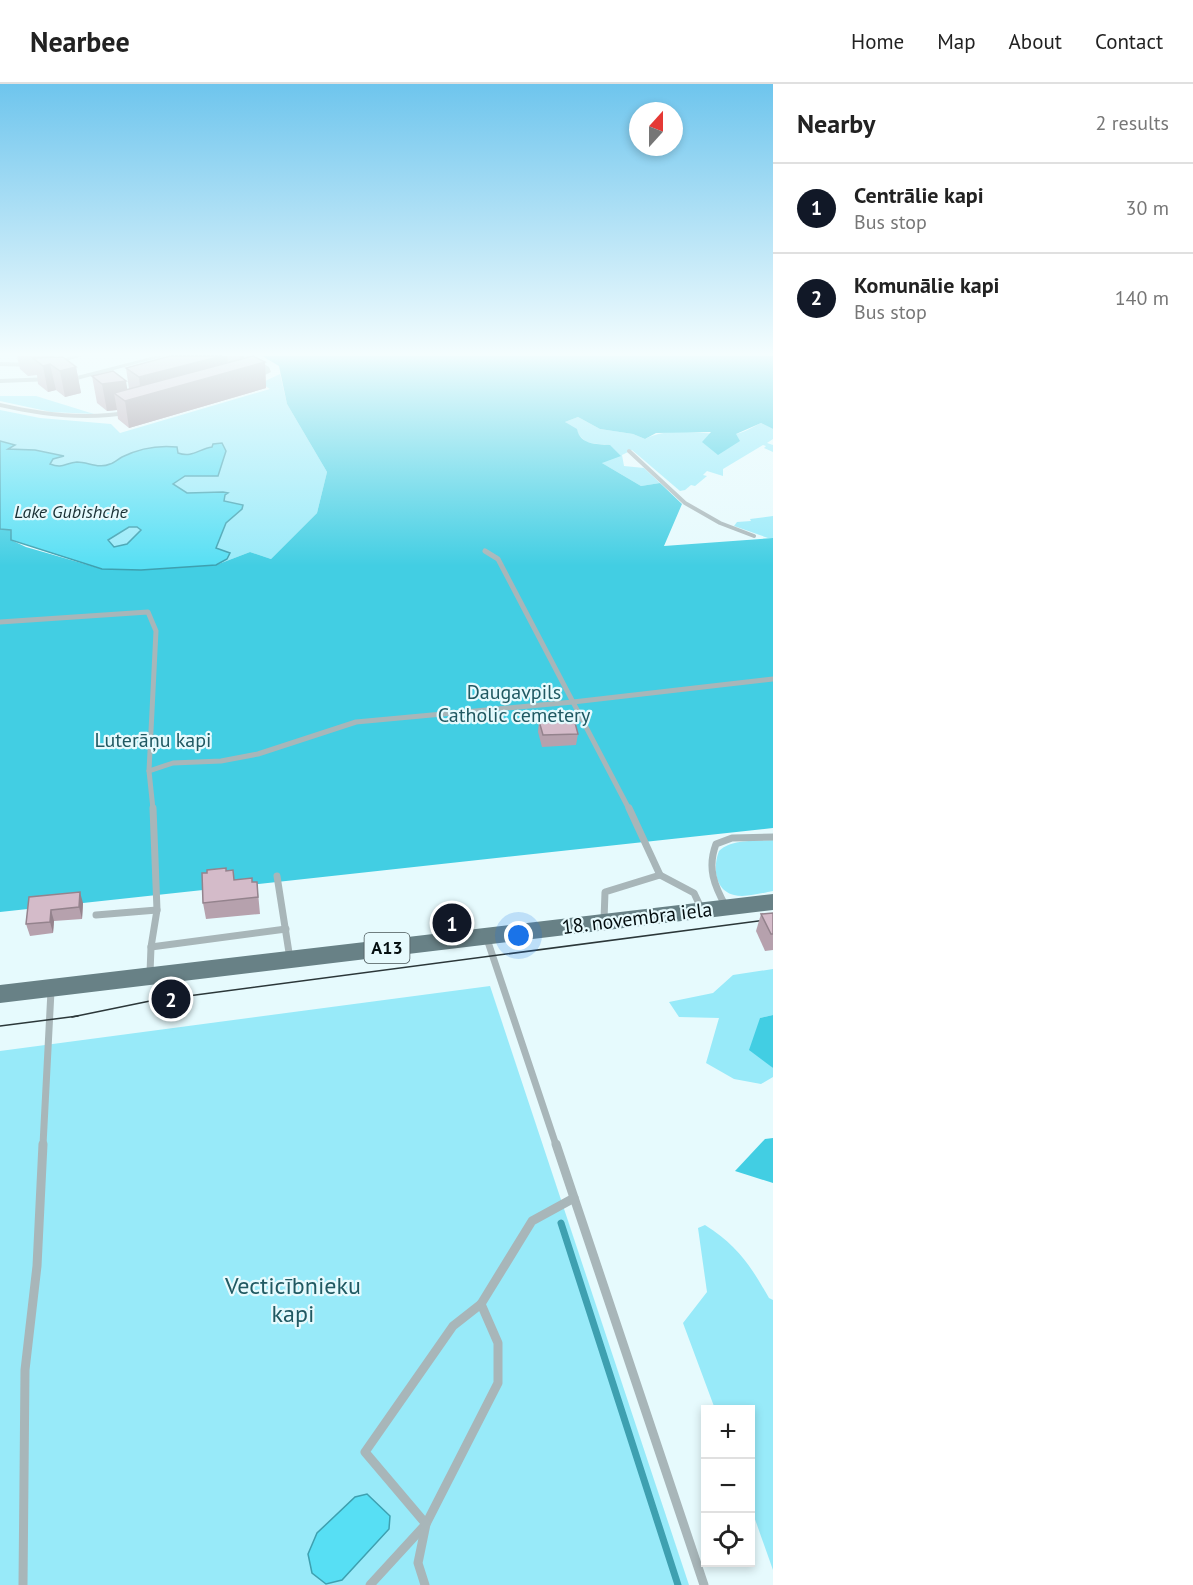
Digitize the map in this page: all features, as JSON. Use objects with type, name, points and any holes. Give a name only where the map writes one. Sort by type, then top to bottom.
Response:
[{"type":"main road","name":"18. novembra iela","points":[[0,994],[773,902]]},
{"type":"lane","points":[[629,451],[685,503],[720,523],[754,536]]},
{"type":"lane","points":[[485,551],[498,559],[647,843],[660,875],[694,893],[703,910]]},
{"type":"lane","points":[[0,622],[148,612],[156,631],[149,771],[155,832],[157,910],[151,947],[150,976]]},
{"type":"lane","points":[[149,771],[173,763],[221,761],[258,754],[356,722],[573,702],[773,679]]},
{"type":"lane","points":[[726,907],[715,885],[710,858],[716,844],[732,838],[773,837]]},
{"type":"lane","points":[[604,922],[605,892],[660,875]]},
{"type":"lane","points":[[277,876],[291,960]]},
{"type":"lane","points":[[96,915],[157,910]]},
{"type":"lane","points":[[151,947],[286,929]]},
{"type":"lane","points":[[486,936],[704,1585]]},
{"type":"lane","points":[[23,1585],[25,1370],[37,1266],[51,988]]},
{"type":"lane","points":[[426,1524],[365,1452],[453,1326],[481,1304],[532,1221],[574,1198]]},
{"type":"lane","points":[[425,1585],[418,1563],[426,1524],[498,1383],[498,1343],[481,1304]]},
{"type":"lane","points":[[370,1585],[426,1524]]},
{"type":"green space","points":[[0,426],[113,426],[120,433],[144,426],[300,426],[327,472],[317,513],[271,559],[250,552],[216,565],[0,529]]},
{"type":"green space","points":[[300,426],[572,426],[577,429],[585,441],[610,445],[621,456],[602,463],[641,486],[660,483],[682,504],[664,546],[773,538],[773,828],[0,912],[0,529],[11,530],[11,540],[26,547],[102,569],[216,565],[250,552],[271,559],[317,513],[327,472]]},
{"type":"green space","points":[[569,426],[595,426],[633,434],[645,439],[655,435],[678,432],[735,434],[755,426],[767,426],[773,429],[773,439],[767,443],[773,445],[773,452],[764,448],[766,446],[763,445],[723,469],[723,476],[707,471],[703,475],[707,476],[695,486],[691,485],[680,491],[632,450],[622,455],[624,466],[644,468],[660,483],[641,486],[602,463],[610,445],[587,443]]},
{"type":"green space","points":[[595,426],[754,426],[736,434],[740,441],[718,455],[702,442],[711,432],[656,433],[645,439],[633,434]]},
{"type":"green space","points":[[773,516],[773,538],[734,526],[737,522]]},
{"type":"green space","points":[[773,840],[773,891],[738,896],[722,888],[716,870],[719,851],[731,844]]},
{"type":"green space","points":[[773,969],[773,1015],[760,1018],[759,1055],[773,1068],[773,1077],[761,1084],[734,1079],[706,1063],[719,1018],[679,1017],[669,1002],[713,993],[733,975]]},
{"type":"green space","name":"Vecticībnieku kapi","points":[[490,986],[689,1585],[0,1585],[0,1051]]},
{"type":"green space","points":[[773,1015],[773,1068],[749,1050],[760,1018]]},
{"type":"green space","points":[[773,1138],[773,1183],[735,1171],[765,1139]]},
{"type":"green space","points":[[705,1225],[735,1249],[749,1266],[769,1298],[773,1300],[773,1570],[755,1519],[755,1405],[714,1405],[683,1323],[707,1292],[698,1228]]},
{"type":"water","name":"Lake Gubishche","points":[[0,441],[15,445],[8,449],[35,450],[64,456],[53,459],[50,464],[58,466],[77,462],[98,466],[106,465],[142,449],[163,446],[177,447],[178,453],[191,454],[212,447],[213,444],[222,443],[226,451],[218,476],[185,476],[173,484],[187,493],[228,493],[224,501],[243,505],[242,509],[226,523],[216,548],[230,553],[227,559],[216,565],[141,570],[102,569],[11,540],[11,530],[0,529]],"holes":[[[129,527],[137,527],[141,530],[127,544],[114,547],[108,540]]]},
{"type":"water","points":[[367,1494],[390,1516],[389,1529],[342,1580],[326,1584],[312,1573],[308,1554],[317,1533],[355,1497]]},
{"type":"building","points":[[574,719],[578,734],[543,735],[539,721]]},
{"type":"building","points":[[226,868],[226,871],[233,870],[234,880],[252,878],[252,882],[257,882],[258,897],[203,903],[202,873],[207,873],[207,870]]},
{"type":"building","points":[[80,892],[79,907],[51,910],[50,922],[26,924],[29,897]]},
{"type":"building","points":[[773,913],[773,934],[771,934],[761,914]]},
{"type":"waterway","points":[[561,1223],[678,1585]]},
{"type":"tram line","points":[[75,1016],[150,1001],[773,919]]},
{"type":"tram line","points":[[0,1026],[75,1016]]},
{"type":"place","name":"Centrālie kapi","points":[[452,923]]},
{"type":"place","name":"Komunālie kapi","points":[[171,999]]},
{"type":"park label","name":"Daugavpils Catholic cemetery","points":[[514,704]]},
{"type":"park label","name":"Luterāņu kapi","points":[[153,740]]}]
